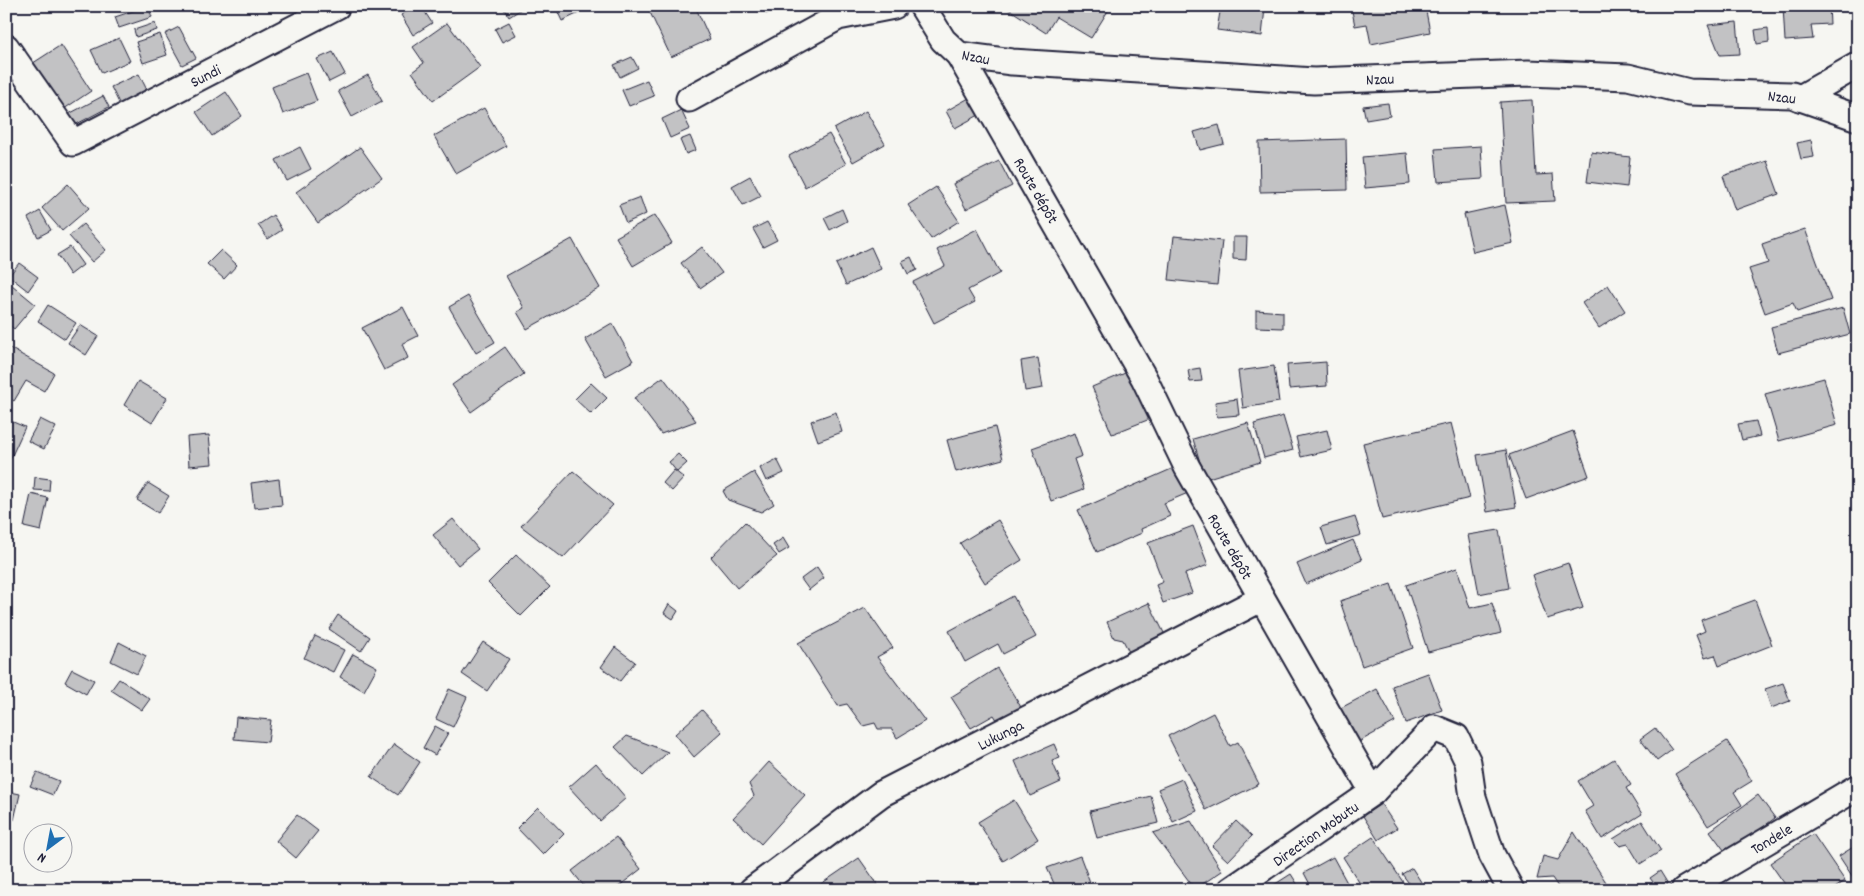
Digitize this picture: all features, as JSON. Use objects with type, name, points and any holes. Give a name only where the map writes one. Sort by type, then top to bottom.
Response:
[{"type":"street","name":"Sundi","points":[[6,47],[73,143],[337,6]]},
{"type":"street","points":[[689,99],[838,17],[894,6]]},
{"type":"street","name":"Nzau","points":[[922,6],[943,40],[959,55],[1012,62],[1314,81],[1528,73],[1628,77],[1689,92],[1792,95],[1858,118]]},
{"type":"street","name":"Route dépôt","points":[[959,55],[1144,378],[1186,467],[1373,792]]},
{"type":"street","points":[[1800,98],[1858,65]]},
{"type":"street","name":"Lukunga","points":[[752,890],[881,794],[1261,598]]},
{"type":"street","points":[[1373,792],[1434,728],[1456,737],[1468,762],[1473,797],[1492,855],[1511,890]]},
{"type":"street","name":"Tondele","points":[[1684,890],[1858,787]]},
{"type":"street","name":"Direction Mobutu","points":[[1231,890],[1373,792]]},
{"type":"building","points":[[148,6],[152,17],[119,28],[115,17]]},
{"type":"building","points":[[414,6],[421,6],[432,23],[413,35],[401,15]]},
{"type":"building","points":[[502,6],[526,6],[509,17]]},
{"type":"building","points":[[555,6],[576,6],[579,13],[562,21]]},
{"type":"building","points":[[647,6],[695,6],[710,39],[671,57]]},
{"type":"building","points":[[762,6],[781,6],[766,14]]},
{"type":"building","points":[[1004,6],[1111,6],[1091,38],[1056,17],[1046,33]]},
{"type":"building","points":[[1221,6],[1265,8],[1262,36],[1217,30]]},
{"type":"building","points":[[1351,6],[1425,6],[1430,32],[1371,44],[1367,24],[1355,26]]},
{"type":"building","points":[[1783,6],[1829,6],[1830,24],[1811,25],[1813,39],[1785,41]]},
{"type":"building","points":[[509,22],[516,35],[502,42],[495,29]]},
{"type":"building","points":[[1737,22],[1740,54],[1720,55],[1708,25]]},
{"type":"building","points":[[155,23],[157,30],[136,37],[134,30]]},
{"type":"building","points":[[447,23],[480,67],[433,101],[412,72],[424,63],[413,47]]},
{"type":"building","points":[[179,27],[196,58],[182,65],[165,34]]},
{"type":"building","points":[[1768,28],[1769,42],[1757,44],[1755,30]]},
{"type":"building","points":[[160,34],[167,55],[143,63],[136,42]]},
{"type":"building","points":[[119,38],[130,61],[102,73],[91,50]]},
{"type":"building","points":[[61,45],[91,91],[58,113],[27,67]]},
{"type":"building","points":[[333,52],[345,74],[329,82],[317,59]]},
{"type":"building","points":[[632,57],[638,68],[620,77],[614,65]]},
{"type":"building","points":[[306,73],[317,101],[283,114],[272,87]]},
{"type":"building","points":[[139,74],[149,94],[121,107],[111,87]]},
{"type":"building","points":[[368,75],[382,101],[352,117],[338,91]]},
{"type":"building","points":[[647,80],[654,96],[629,106],[622,90]]},
{"type":"building","points":[[226,92],[242,116],[212,136],[196,112]]},
{"type":"building","points":[[103,96],[109,107],[71,127],[65,116]]},
{"type":"building","points":[[969,98],[979,115],[955,128],[946,111]]},
{"type":"building","points":[[1532,100],[1536,175],[1553,174],[1555,201],[1506,203],[1500,102]]},
{"type":"building","points":[[1388,103],[1390,116],[1366,120],[1363,106]]},
{"type":"building","points":[[484,108],[506,146],[456,174],[434,136]]},
{"type":"building","points":[[681,110],[690,129],[670,138],[662,119]]},
{"type":"building","points":[[866,111],[885,144],[853,162],[834,129]]},
{"type":"building","points":[[1219,125],[1224,144],[1200,150],[1194,132]]},
{"type":"building","points":[[829,134],[846,164],[805,187],[789,156]]},
{"type":"building","points":[[690,136],[696,150],[686,154],[680,140]]},
{"type":"building","points":[[1346,139],[1347,190],[1260,192],[1259,142]]},
{"type":"building","points":[[1811,140],[1814,157],[1801,159],[1797,143]]},
{"type":"building","points":[[1481,146],[1483,179],[1438,182],[1435,149]]},
{"type":"building","points":[[300,147],[311,169],[287,181],[276,160]]},
{"type":"building","points":[[360,147],[382,178],[318,223],[296,192]]},
{"type":"building","points":[[1591,152],[1630,157],[1627,187],[1587,182]]},
{"type":"building","points":[[1407,153],[1410,184],[1365,188],[1362,157]]},
{"type":"building","points":[[999,161],[1012,186],[966,209],[953,184]]},
{"type":"building","points":[[1767,161],[1779,194],[1735,210],[1723,176]]},
{"type":"building","points":[[750,176],[761,196],[743,205],[732,186]]},
{"type":"building","points":[[68,184],[89,208],[62,231],[42,208]]},
{"type":"building","points":[[936,187],[959,221],[931,239],[908,205]]},
{"type":"building","points":[[640,197],[646,214],[626,223],[619,205]]},
{"type":"building","points":[[1505,205],[1513,243],[1473,252],[1464,214]]},
{"type":"building","points":[[842,209],[847,221],[830,230],[824,218]]},
{"type":"building","points":[[40,211],[51,230],[38,237],[28,218]]},
{"type":"building","points":[[273,215],[282,230],[268,239],[258,225]]},
{"type":"building","points":[[655,215],[672,243],[633,266],[616,237]]},
{"type":"building","points":[[767,222],[777,240],[763,247],[753,229]]},
{"type":"building","points":[[83,224],[106,250],[92,262],[69,236]]},
{"type":"building","points":[[977,229],[1000,273],[968,290],[975,302],[934,323],[913,282],[945,266],[937,250]]},
{"type":"building","points":[[1805,229],[1831,300],[1797,312],[1793,303],[1765,313],[1749,269],[1768,263],[1762,244]]},
{"type":"building","points":[[1174,236],[1222,241],[1217,285],[1169,280]]},
{"type":"building","points":[[1233,237],[1247,237],[1246,260],[1233,259]]},
{"type":"building","points":[[572,239],[600,288],[527,329],[517,312],[524,308],[506,276]]},
{"type":"building","points":[[70,247],[83,265],[70,275],[57,255]]},
{"type":"building","points":[[702,247],[722,273],[700,288],[681,263]]},
{"type":"building","points":[[871,247],[881,269],[846,285],[836,264]]},
{"type":"building","points":[[221,250],[237,265],[224,279],[207,264]]},
{"type":"building","points":[[911,257],[917,270],[908,274],[902,261]]},
{"type":"building","points":[[19,263],[38,277],[28,291],[9,276]]},
{"type":"building","points":[[6,280],[35,304],[14,329],[6,322]]},
{"type":"building","points":[[1608,285],[1625,311],[1599,328],[1582,303]]},
{"type":"building","points":[[468,296],[495,342],[476,353],[449,307]]},
{"type":"building","points":[[48,305],[76,323],[65,339],[38,321]]},
{"type":"building","points":[[403,307],[418,336],[402,344],[408,358],[384,370],[362,328]]},
{"type":"building","points":[[1843,308],[1850,334],[1778,353],[1771,327]]},
{"type":"building","points":[[1256,310],[1283,312],[1283,328],[1256,327]]},
{"type":"building","points":[[612,323],[633,361],[606,376],[585,339]]},
{"type":"building","points":[[80,325],[98,336],[86,355],[68,343]]},
{"type":"building","points":[[6,346],[54,373],[44,391],[26,381],[14,401],[6,396]]},
{"type":"building","points":[[505,347],[524,374],[471,412],[452,385]]},
{"type":"building","points":[[1038,358],[1043,388],[1025,391],[1021,361]]},
{"type":"building","points":[[1326,362],[1327,386],[1289,389],[1287,365]]},
{"type":"building","points":[[1274,366],[1279,402],[1243,408],[1238,371]]},
{"type":"building","points":[[1200,368],[1202,381],[1190,382],[1188,370]]},
{"type":"building","points":[[1130,371],[1150,419],[1112,434],[1092,387]]},
{"type":"building","points":[[663,377],[696,421],[661,434],[634,398]]},
{"type":"building","points":[[1824,378],[1837,425],[1779,441],[1765,394]]},
{"type":"building","points":[[138,381],[167,398],[152,423],[124,405]]},
{"type":"building","points":[[591,383],[607,398],[591,414],[575,399]]},
{"type":"building","points":[[1237,399],[1239,415],[1217,417],[1215,402]]},
{"type":"building","points":[[836,412],[842,432],[818,441],[811,421]]},
{"type":"building","points":[[1283,416],[1293,450],[1264,458],[1254,424]]},
{"type":"building","points":[[6,419],[25,427],[9,462],[6,461]]},
{"type":"building","points":[[40,419],[56,427],[44,449],[28,441]]},
{"type":"building","points":[[1756,421],[1760,436],[1742,440],[1738,424]]},
{"type":"building","points":[[1248,423],[1260,462],[1205,479],[1193,439]]},
{"type":"building","points":[[1451,423],[1470,498],[1382,519],[1363,443]]},
{"type":"building","points":[[995,427],[1003,459],[956,472],[947,440]]},
{"type":"building","points":[[1327,430],[1332,450],[1301,457],[1296,437]]},
{"type":"building","points":[[1573,431],[1589,476],[1526,499],[1509,455]]},
{"type":"building","points":[[1074,433],[1082,456],[1074,459],[1084,489],[1051,501],[1032,448]]},
{"type":"building","points":[[209,435],[212,464],[189,466],[187,437]]},
{"type":"building","points":[[1506,450],[1516,507],[1487,512],[1477,455]]},
{"type":"building","points":[[678,454],[687,463],[677,472],[669,462]]},
{"type":"building","points":[[777,459],[784,473],[766,481],[760,468]]},
{"type":"building","points":[[1176,467],[1188,493],[1164,503],[1170,516],[1141,529],[1142,533],[1097,552],[1078,510]]},
{"type":"building","points":[[674,470],[684,478],[672,491],[663,483]]},
{"type":"building","points":[[573,471],[613,505],[563,558],[521,526]]},
{"type":"building","points":[[754,472],[774,504],[761,512],[728,500],[723,491]]},
{"type":"building","points":[[35,477],[50,479],[49,491],[34,490]]},
{"type":"building","points":[[279,479],[282,505],[254,508],[251,483]]},
{"type":"building","points":[[148,483],[169,496],[158,513],[137,500]]},
{"type":"building","points":[[31,494],[48,498],[41,531],[24,527]]},
{"type":"building","points":[[1355,517],[1361,535],[1327,545],[1321,527]]},
{"type":"building","points":[[453,519],[478,549],[458,565],[433,535]]},
{"type":"building","points":[[998,520],[1022,560],[985,583],[960,543]]},
{"type":"building","points":[[745,522],[777,556],[737,588],[711,557]]},
{"type":"building","points":[[1193,526],[1208,565],[1185,574],[1192,593],[1163,603],[1156,585],[1163,582],[1148,543]]},
{"type":"building","points":[[1499,530],[1509,588],[1479,594],[1468,535]]},
{"type":"building","points":[[783,538],[789,548],[779,554],[773,545]]},
{"type":"building","points":[[1353,540],[1362,560],[1306,584],[1297,564]]},
{"type":"building","points":[[516,555],[550,587],[521,616],[488,583]]},
{"type":"building","points":[[1568,563],[1583,608],[1547,619],[1532,575]]},
{"type":"building","points":[[817,567],[824,578],[809,590],[801,579]]},
{"type":"building","points":[[1457,568],[1470,608],[1492,603],[1501,633],[1428,652],[1406,585]]},
{"type":"building","points":[[1391,584],[1413,648],[1362,666],[1340,601]]},
{"type":"building","points":[[1013,596],[1036,637],[1003,654],[998,644],[965,662],[949,631]]},
{"type":"building","points":[[1755,600],[1772,645],[1719,666],[1715,655],[1705,658],[1696,635],[1705,631],[1701,620]]},
{"type":"building","points":[[1149,603],[1167,639],[1131,656],[1123,640],[1114,638],[1107,622]]},
{"type":"building","points":[[669,604],[678,611],[673,619],[664,613]]},
{"type":"building","points":[[865,608],[893,648],[877,657],[925,721],[897,738],[892,729],[878,729],[875,723],[863,726],[847,704],[838,706],[798,643]]},
{"type":"building","points":[[338,615],[370,637],[361,651],[329,629]]},
{"type":"building","points":[[315,636],[344,650],[333,672],[304,658]]},
{"type":"building","points":[[119,642],[146,656],[137,674],[111,661]]},
{"type":"building","points":[[483,642],[509,659],[487,691],[462,674]]},
{"type":"building","points":[[615,647],[635,662],[620,681],[601,667]]},
{"type":"building","points":[[353,654],[377,667],[364,691],[340,677]]},
{"type":"building","points":[[997,668],[1024,712],[1001,726],[994,715],[971,728],[951,697]]},
{"type":"building","points":[[72,669],[94,680],[86,694],[65,682]]},
{"type":"building","points":[[1428,673],[1442,710],[1406,723],[1392,686]]},
{"type":"building","points":[[119,679],[150,699],[142,710],[111,690]]},
{"type":"building","points":[[1783,683],[1790,701],[1771,708],[1765,689]]},
{"type":"building","points":[[449,689],[467,697],[453,727],[436,719]]},
{"type":"building","points":[[1377,689],[1395,722],[1353,745],[1335,711]]},
{"type":"building","points":[[702,710],[722,732],[694,757],[675,734]]},
{"type":"building","points":[[1213,713],[1230,746],[1238,742],[1259,784],[1206,810],[1168,736]]},
{"type":"building","points":[[236,717],[271,720],[268,742],[234,739]]},
{"type":"building","points":[[435,726],[448,733],[435,755],[423,748]]},
{"type":"building","points":[[1655,728],[1672,750],[1657,761],[1640,739]]},
{"type":"building","points":[[627,736],[668,752],[643,776],[615,747]]},
{"type":"building","points":[[1727,741],[1752,781],[1734,792],[1742,805],[1708,826],[1675,774]]},
{"type":"building","points":[[394,744],[420,762],[398,795],[371,777]]},
{"type":"building","points":[[1054,744],[1060,758],[1052,761],[1061,782],[1030,796],[1015,761]]},
{"type":"building","points":[[1614,759],[1631,785],[1626,788],[1642,814],[1602,839],[1585,811],[1593,806],[1578,781]]},
{"type":"building","points":[[769,762],[805,795],[761,844],[733,818],[754,796],[749,784]]},
{"type":"building","points":[[596,763],[626,798],[600,821],[569,787]]},
{"type":"building","points":[[37,772],[59,781],[53,795],[30,786]]},
{"type":"building","points":[[1182,779],[1197,811],[1173,822],[1158,789]]},
{"type":"building","points":[[6,791],[20,794],[14,820],[6,818]]},
{"type":"building","points":[[1758,795],[1775,818],[1727,854],[1710,831]]},
{"type":"building","points":[[1151,796],[1158,823],[1097,838],[1090,811]]},
{"type":"building","points":[[1014,800],[1038,839],[1003,861],[978,822]]},
{"type":"building","points":[[1381,804],[1397,828],[1378,840],[1363,816]]},
{"type":"building","points":[[538,807],[564,834],[543,855],[517,828]]},
{"type":"building","points":[[297,815],[318,831],[296,858],[276,841]]},
{"type":"building","points":[[1191,821],[1222,871],[1195,889],[1153,833]]},
{"type":"building","points":[[1236,821],[1252,836],[1228,861],[1212,846]]},
{"type":"building","points":[[1642,821],[1661,851],[1640,864],[1628,844],[1620,846],[1613,839]]},
{"type":"building","points":[[1574,832],[1611,890],[1560,890],[1552,878],[1537,879],[1543,856],[1558,860]]},
{"type":"building","points":[[1813,834],[1845,881],[1832,890],[1789,890],[1770,863]]},
{"type":"building","points":[[616,837],[641,869],[614,890],[587,890],[572,871]]},
{"type":"building","points":[[1373,837],[1405,885],[1397,890],[1364,890],[1343,857]]},
{"type":"building","points":[[1858,844],[1858,885],[1839,856]]},
{"type":"building","points":[[1080,856],[1093,890],[1057,890],[1047,868]]},
{"type":"building","points":[[1333,857],[1351,890],[1313,890],[1304,873]]},
{"type":"building","points":[[859,858],[878,885],[872,890],[821,890],[818,886]]},
{"type":"building","points":[[1412,868],[1423,885],[1414,890],[1402,874]]},
{"type":"building","points":[[1660,871],[1668,884],[1659,890],[1650,878]]},
{"type":"building","points":[[1291,874],[1301,890],[1266,890]]}]
